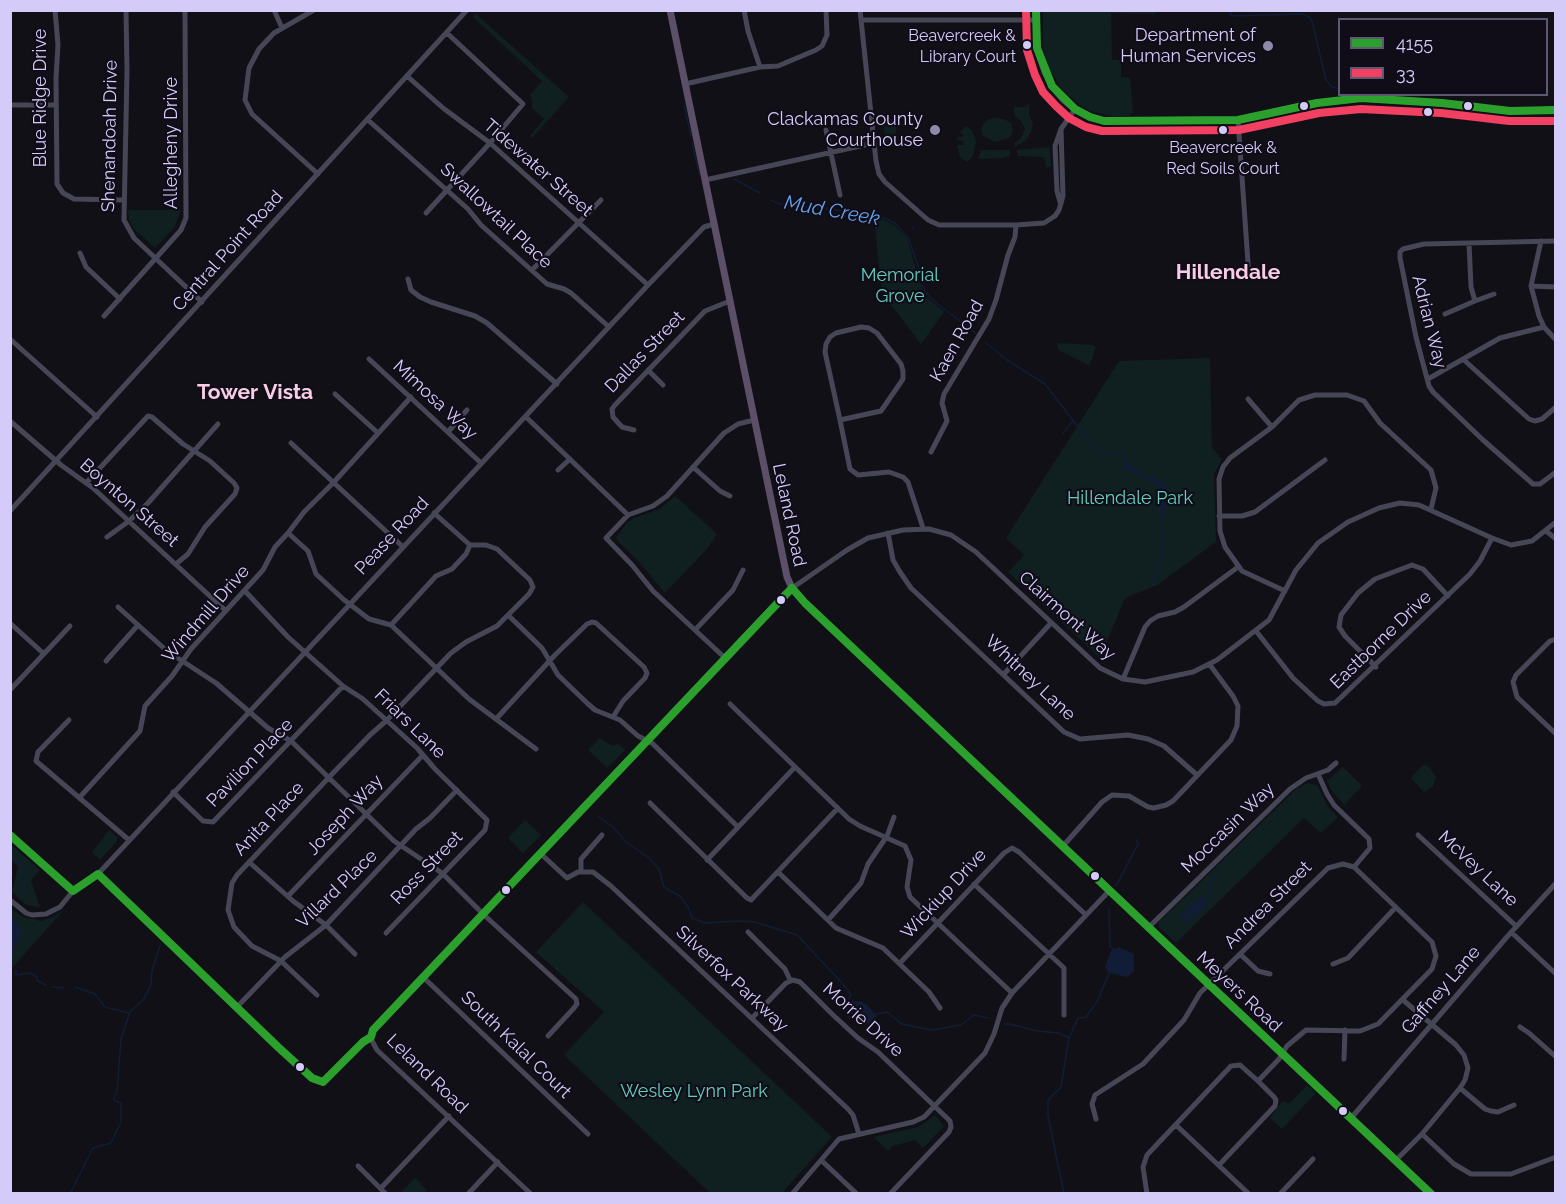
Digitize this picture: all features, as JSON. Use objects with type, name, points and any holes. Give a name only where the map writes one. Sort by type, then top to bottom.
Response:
[{"type":"main road","name":"Leland Road","points":[[670,10],[787,577],[792,588]]},
{"type":"main road","points":[[1036,10],[1037,48],[1045,72],[1057,93],[1075,109],[1089,117],[1113,122],[1238,120],[1317,103],[1361,99],[1451,104],[1510,111],[1556,110]]},
{"type":"main road","name":"Meyers Road","points":[[792,588],[805,603],[1352,1117],[1428,1192]]},
{"type":"street","name":"Blue Ridge Drive","points":[[55,10],[58,45],[56,178],[60,190],[74,199],[123,200]]},
{"type":"street","name":"Shenandoah Drive","points":[[126,10],[124,220],[128,230],[202,302]]},
{"type":"street","name":"Allegheny Drive","points":[[104,316],[181,230],[187,212],[185,10]]},
{"type":"street","points":[[273,10],[282,28]]},
{"type":"street","points":[[314,10],[306,17],[282,28],[266,41],[253,58],[247,75],[246,104],[252,114],[318,174]]},
{"type":"street","name":"Central Point Road","points":[[10,511],[467,10]]},
{"type":"street","points":[[744,10],[748,31],[760,67]]},
{"type":"street","points":[[685,84],[760,67],[778,66],[822,46],[828,29],[826,10]]},
{"type":"street","points":[[860,10],[877,168],[885,182],[933,223],[945,226],[1016,225],[1039,224],[1048,221],[1058,212],[1061,203],[1057,191],[1055,146],[1061,129],[1075,109]]},
{"type":"street","points":[[861,20],[1036,20]]},
{"type":"street","points":[[426,213],[523,104],[447,33]]},
{"type":"street","name":"Tidewater Street","points":[[407,76],[443,108],[490,143],[648,285]]},
{"type":"street","points":[[10,105],[56,105]]},
{"type":"street","name":"Swallowtail Place","points":[[368,120],[448,190],[472,213],[480,225],[547,284],[571,293],[609,327]]},
{"type":"street","points":[[1238,120],[1249,277]]},
{"type":"street","points":[[826,130],[840,195]]},
{"type":"street","points":[[705,180],[874,143]]},
{"type":"street","points":[[531,270],[601,200]]},
{"type":"street","name":"Pease Road","points":[[10,900],[26,913],[46,915],[60,907],[74,891],[98,874],[648,285],[704,227],[714,224]]},
{"type":"street","name":"Kaen Road","points":[[931,452],[947,421],[942,403],[944,394],[983,331],[993,309],[1015,237],[1016,225]]},
{"type":"street","points":[[1541,241],[1531,286],[1534,303],[1544,327],[1555,340]]},
{"type":"street","name":"Adrian Way","points":[[1556,241],[1410,246],[1400,252],[1401,271],[1433,392],[1526,480],[1533,484],[1540,484],[1556,472]]},
{"type":"street","points":[[1469,243],[1470,286],[1475,301]]},
{"type":"street","points":[[80,253],[86,267],[120,299]]},
{"type":"street","points":[[408,279],[411,290],[420,297],[431,303],[471,314],[487,323],[557,384]]},
{"type":"street","points":[[1531,286],[1556,287]]},
{"type":"street","points":[[1445,314],[1494,294]]},
{"type":"street","name":"Dallas Street","points":[[634,430],[622,427],[613,417],[612,409],[705,311],[730,301]]},
{"type":"street","points":[[840,420],[881,411],[903,379],[901,364],[878,333],[869,328],[861,327],[836,333],[826,344],[825,352],[850,469],[858,475],[889,472],[903,477],[908,482],[923,528]]},
{"type":"street","points":[[1428,379],[1500,338],[1544,327]]},
{"type":"street","points":[[10,339],[97,417]]},
{"type":"street","name":"Mimosa Way","points":[[369,359],[481,463]]},
{"type":"street","points":[[1464,360],[1529,420],[1542,419],[1556,407]]},
{"type":"street","points":[[648,370],[663,385]]},
{"type":"street","points":[[335,394],[378,433]]},
{"type":"street","points":[[1285,591],[1238,567],[1222,542],[1219,479],[1223,467],[1230,458],[1272,426],[1293,404],[1306,397],[1347,395],[1359,398],[1380,423],[1431,470],[1437,488],[1431,509]]},
{"type":"street","name":"Windmill Drive","points":[[79,798],[141,731],[145,706],[266,566],[271,552],[304,512],[411,397]]},
{"type":"street","points":[[1248,399],[1272,426]]},
{"type":"street","points":[[448,432],[467,410]]},
{"type":"street","points":[[86,483],[148,416],[210,461],[237,488],[235,494],[205,528],[188,554],[176,564]]},
{"type":"street","points":[[526,417],[628,515]]},
{"type":"street","name":"Boynton Street","points":[[10,420],[129,521],[226,611]]},
{"type":"street","points":[[725,658],[653,591],[606,538],[628,515],[660,502],[724,433],[738,424],[754,420]]},
{"type":"street","points":[[107,537],[129,521],[195,452],[218,424]]},
{"type":"street","points":[[291,443],[403,547]]},
{"type":"street","points":[[558,470],[570,459]]},
{"type":"street","points":[[1220,516],[1242,516],[1255,512],[1325,460]]},
{"type":"street","points":[[693,467],[720,491],[730,496]]},
{"type":"street","name":"Clairmont Way","points":[[792,588],[859,542],[875,535],[923,528],[945,532],[968,545],[1100,668],[1123,679],[1138,682],[1155,681],[1193,672],[1210,665],[1256,631],[1273,615],[1296,570],[1310,552],[1328,535],[1348,522],[1392,504],[1412,503],[1431,509],[1511,545],[1532,541],[1556,522]]},
{"type":"street","points":[[391,625],[436,576],[452,569],[466,554],[470,545],[434,513]]},
{"type":"street","points":[[1546,531],[1556,539]]},
{"type":"street","points":[[288,533],[308,551],[316,574],[369,619],[391,625],[470,699],[536,749]]},
{"type":"street","name":"Whitney Lane","points":[[888,533],[893,560],[911,588],[1069,735],[1088,740],[1128,735],[1148,739],[1164,746],[1197,775]]},
{"type":"street","name":"Eastborne Drive","points":[[1256,631],[1293,678],[1324,704],[1335,704],[1376,667],[1475,568],[1492,538]]},
{"type":"street","name":"Anita Place","points":[[317,995],[281,961],[252,946],[240,935],[230,920],[228,900],[232,883],[328,777],[455,649],[489,632],[509,616],[529,594],[533,587],[530,580],[497,549],[486,544],[470,545]]},
{"type":"street","points":[[1376,667],[1344,636],[1339,627],[1341,615],[1358,593],[1375,579],[1412,565],[1423,569],[1448,596]]},
{"type":"street","points":[[1123,679],[1150,621],[1184,607],[1238,567]]},
{"type":"street","points":[[695,630],[733,590],[742,570]]},
{"type":"street","name":"Leland Road","points":[[531,1194],[377,1050],[371,1037],[375,1027],[792,588]]},
{"type":"street","name":"Friars Lane","points":[[244,591],[257,603],[264,614],[305,652],[343,686],[363,699],[423,754],[488,823]]},
{"type":"street","points":[[118,607],[162,647],[216,683],[268,729],[291,741],[401,846],[442,873],[576,999],[577,1004],[574,1008],[548,1036]]},
{"type":"street","points":[[509,616],[542,648],[558,675],[587,703],[652,743],[738,826]]},
{"type":"street","points":[[496,719],[587,624],[592,622],[596,623],[644,667],[647,673],[623,701],[613,717]]},
{"type":"street","points":[[1004,674],[1051,623]]},
{"type":"street","points":[[11,624],[43,653]]},
{"type":"street","points":[[106,661],[138,625]]},
{"type":"street","points":[[10,690],[70,626]]},
{"type":"street","points":[[1556,639],[1550,641],[1516,675],[1513,682],[1516,697],[1556,734]]},
{"type":"street","points":[[1063,846],[1102,802],[1112,795],[1124,795],[1148,807],[1160,807],[1173,801],[1231,740],[1239,720],[1237,702],[1210,665]]},
{"type":"street","name":"Pavilion Place","points":[[173,792],[203,821],[213,822],[343,686]]},
{"type":"street","points":[[730,704],[855,823],[905,846],[909,853],[911,867],[907,880],[908,893],[937,924],[1012,993]]},
{"type":"street","points":[[69,720],[38,752],[36,758],[39,764],[129,840]]},
{"type":"street","name":"Joseph Way","points":[[288,896],[423,754]]},
{"type":"street","name":"Moccasin Way","points":[[1149,927],[1283,795],[1298,783],[1328,770],[1336,763]]},
{"type":"street","points":[[707,860],[795,767]]},
{"type":"street","points":[[1258,1081],[1298,1034],[1306,1030],[1360,1030],[1384,1021],[1432,969],[1436,960],[1432,942],[1354,867],[1370,848],[1369,839],[1334,805],[1318,774]]},
{"type":"street","name":"Villard Place","points":[[237,1007],[281,961],[326,925],[416,829],[457,790]]},
{"type":"street","points":[[650,803],[749,900],[755,898],[838,808]]},
{"type":"street","points":[[828,920],[857,888],[868,864],[887,837],[894,817]]},
{"type":"street","name":"Ross Street","points":[[386,933],[485,830],[488,823]]},
{"type":"street","points":[[10,835],[74,891]]},
{"type":"street","points":[[541,854],[567,878],[581,872],[581,859],[602,835]]},
{"type":"street","name":"McVey Lane","points":[[1418,835],[1516,926]]},
{"type":"street","name":"Wickiup Drive","points":[[900,963],[1004,853],[1012,848],[1086,915]]},
{"type":"street","points":[[249,862],[326,925],[355,954]]},
{"type":"street","name":"Andrea Street","points":[[1096,1119],[1092,1104],[1095,1095],[1143,1064],[1184,1020],[1195,999],[1239,954],[1328,868],[1340,864],[1354,867]]},
{"type":"street","name":"Silverfox Parkway","points":[[581,872],[593,872],[611,886],[848,1108],[853,1114],[859,1134]]},
{"type":"street","points":[[778,872],[841,931],[878,945],[900,963],[929,992],[940,1008]]},
{"type":"street","points":[[98,874],[312,1078],[320,1082],[329,1078],[363,1042],[371,1037]]},
{"type":"street","name":"Gaffney Lane","points":[[1352,1117],[1516,926],[1556,883]]},
{"type":"street","points":[[974,884],[1064,968],[1064,1015]]},
{"type":"street","points":[[792,1194],[837,1141],[919,1120],[935,1106],[985,1053],[1002,1008],[1012,993],[1110,890]]},
{"type":"street","points":[[1333,964],[1348,958],[1396,907]]},
{"type":"street","points":[[748,932],[786,969],[790,980],[752,1018]]},
{"type":"street","points":[[1511,932],[1556,974]]},
{"type":"street","points":[[1239,954],[1258,971],[1270,974]]},
{"type":"street","name":"South Kalal Court","points":[[423,977],[588,1134]]},
{"type":"street","name":"Morrie Drive","points":[[790,980],[800,982],[849,1030],[878,1052],[950,1121],[949,1132],[890,1194]]},
{"type":"street","points":[[1396,1160],[1422,1134],[1460,1088],[1468,1068],[1464,1055],[1403,1000]]},
{"type":"street","points":[[1520,1027],[1529,1032],[1556,1057]]},
{"type":"street","points":[[1344,1059],[1345,1030]]},
{"type":"street","points":[[1147,1194],[1144,1161],[1231,1066],[1240,1065],[1274,1097],[1275,1106],[1219,1165]]},
{"type":"street","points":[[1460,1088],[1485,1109],[1491,1111],[1504,1110],[1514,1105]]},
{"type":"street","points":[[381,1188],[449,1116]]},
{"type":"street","points":[[1176,1125],[1249,1194]]},
{"type":"street","points":[[1422,1134],[1454,1164],[1471,1174],[1511,1174],[1556,1156]]},
{"type":"street","points":[[1280,1194],[1312,1159]]},
{"type":"street","points":[[822,1161],[857,1194]]},
{"type":"street","points":[[468,1194],[498,1162]]},
{"type":"street","points":[[358,1166],[386,1194]]},
{"type":"green space","points":[[1043,11],[1155,11],[1155,14],[1111,13],[1112,60],[1121,60],[1121,77],[1130,78],[1133,113],[1130,113],[1130,116],[1111,116],[1090,111],[1062,89],[1050,70],[1043,50]]},
{"type":"green space","points":[[476,14],[569,97],[532,138],[530,136],[544,119],[532,108],[530,95],[542,81],[473,17]]},
{"type":"green space","points":[[1029,104],[1029,115],[1033,123],[1031,132],[1026,140],[1015,147],[1015,143],[1021,138],[1025,129],[1014,115],[1014,107],[1025,107]]},
{"type":"green space","points":[[993,118],[1004,119],[1011,123],[1013,130],[1009,138],[996,142],[983,136],[982,126]]},
{"type":"green space","points":[[894,119],[896,124],[894,143],[887,142],[885,139],[884,122]]},
{"type":"green space","points":[[966,126],[972,130],[976,142],[973,156],[967,162],[960,157],[957,145],[964,145],[963,141],[957,140],[957,137],[963,137],[963,133],[959,133]]},
{"type":"green space","points":[[1050,147],[1051,167],[1046,167],[1044,157],[1018,156],[1017,150]]},
{"type":"green space","points":[[981,150],[1010,150],[1010,156],[978,159]]},
{"type":"green space","points":[[128,210],[181,210],[174,228],[155,248],[134,229],[129,220]]},
{"type":"green space","name":"Memorial Grove","points":[[881,218],[895,226],[907,238],[923,294],[944,312],[921,344],[882,293],[874,219]]},
{"type":"green space","points":[[1058,343],[1096,347],[1090,364],[1059,350]]},
{"type":"green space","name":"Hillendale Park","points":[[1210,358],[1212,448],[1222,459],[1214,474],[1216,542],[1157,585],[1125,598],[1100,658],[1008,572],[1024,555],[1006,538],[1119,361]]},
{"type":"green space","points":[[675,496],[717,534],[707,549],[665,593],[616,537],[634,518],[660,509]]},
{"type":"green space","points":[[600,738],[614,746],[618,743],[625,750],[607,768],[588,750]]},
{"type":"green space","points":[[1425,765],[1436,777],[1433,787],[1424,792],[1411,778]]},
{"type":"green space","points":[[1343,767],[1362,786],[1344,805],[1327,781]]},
{"type":"green space","points":[[1308,783],[1317,785],[1328,807],[1338,817],[1321,833],[1304,818],[1176,943],[1159,927],[1159,922],[1296,789]]},
{"type":"green space","points":[[525,820],[541,835],[523,853],[508,838]]},
{"type":"green space","points":[[109,830],[117,837],[117,841],[100,860],[92,852]]},
{"type":"green space","points":[[10,844],[40,870],[31,880],[40,908],[25,904],[12,892],[18,867],[11,859]]},
{"type":"green space","name":"Wesley Lynn Park","points":[[583,902],[832,1137],[782,1193],[710,1193],[564,1055],[604,1012],[536,952]]},
{"type":"green space","points":[[10,908],[23,917],[41,921],[65,909],[11,969],[11,951],[20,941],[16,921],[11,916]]},
{"type":"green space","points":[[1307,1085],[1316,1093],[1282,1129],[1270,1118],[1282,1102],[1290,1103]]},
{"type":"green space","points":[[934,1116],[944,1126],[923,1148],[915,1140],[893,1146],[888,1151],[874,1137],[918,1127]]},
{"type":"green space","points":[[415,1178],[427,1190],[423,1193],[400,1193]]},
{"type":"water","points":[[1124,461],[1148,478],[1153,477],[1166,484],[1164,490],[1168,495],[1164,514],[1159,513],[1159,486],[1122,466]]},
{"type":"water","points":[[1201,897],[1207,905],[1195,917],[1188,911],[1187,913],[1193,920],[1189,923],[1184,921],[1182,913]]},
{"type":"water","points":[[11,916],[21,933],[20,941],[11,951]]},
{"type":"water","points":[[1119,947],[1134,954],[1134,971],[1127,977],[1109,973],[1105,967],[1111,951]]},
{"type":"water","points":[[851,1001],[860,1001],[867,1005],[876,1015],[875,1018],[867,1024],[861,1023],[846,1010],[846,1004]]},
{"type":"waterway","points":[[1230,10],[1231,16],[1302,14],[1309,17],[1312,21],[1326,80],[1332,87],[1338,88]]},
{"type":"waterway","name":"Mud Creek","points":[[684,105],[691,136]]},
{"type":"waterway","name":"Mud Creek","points":[[692,143],[699,173]]},
{"type":"waterway","name":"Mud Creek","points":[[734,179],[760,193]]},
{"type":"waterway","name":"Mud Creek","points":[[771,200],[780,204],[874,214],[896,224],[908,238],[918,265],[922,285],[927,294],[976,333]]},
{"type":"waterway","name":"Mud Creek","points":[[986,343],[1007,360],[1045,384],[1099,454],[1107,455],[1119,451],[1124,457],[1124,463]]},
{"type":"waterway","points":[[1063,433],[1072,422]]},
{"type":"waterway","name":"Mud Creek","points":[[1152,584],[1163,559],[1161,516]]},
{"type":"waterway","points":[[598,816],[613,827],[626,842],[648,857],[659,869],[664,887],[681,897],[692,918],[705,923],[754,922],[797,935],[843,984],[851,995],[849,1003]]},
{"type":"waterway","name":"Mud Creek","points":[[1116,886],[1138,844],[1136,839]]},
{"type":"waterway","points":[[10,854],[25,868],[24,894]]},
{"type":"waterway","points":[[1204,899],[1211,892],[1211,881],[1217,873]]},
{"type":"waterway","name":"Mud Creek","points":[[1109,908],[1110,946],[1114,951]]},
{"type":"waterway","points":[[70,1194],[93,1148],[111,1143],[121,1122],[121,1103],[115,1101],[114,1098],[117,1091],[121,1039],[130,1012],[144,999],[151,984],[152,971],[160,946]]},
{"type":"waterway","points":[[16,971],[16,975],[30,973],[46,985]]},
{"type":"waterway","name":"Mud Creek","points":[[1064,1194],[1048,1116],[1048,1100],[1061,1087],[1069,1038],[1078,1018],[1086,1017],[1098,1000],[1110,971]]},
{"type":"waterway","points":[[52,987],[63,988]]},
{"type":"waterway","points":[[75,987],[95,994],[105,1007],[129,1013]]},
{"type":"waterway","points":[[876,1014],[887,1012],[902,1024],[932,1030],[961,1025],[974,1015],[988,1018]]},
{"type":"waterway","points":[[1004,1024],[1059,1033],[1069,1038]]},
{"type":"transit line","name":"33","points":[[1026,10],[1027,50],[1043,92],[1069,118],[1086,127],[1102,131],[1239,130],[1319,113],[1361,109],[1441,113],[1509,121],[1556,121]]},
{"type":"transit line","name":"4155","points":[[1036,10],[1037,48],[1052,86],[1075,109],[1104,121],[1238,120],[1317,103],[1361,98],[1442,103],[1510,111],[1556,110]]},
{"type":"transit line","name":"4155","points":[[10,835],[73,891],[98,874],[278,1047],[312,1078],[323,1082],[363,1042],[371,1037],[373,1030],[792,588],[805,603],[1431,1194]]},
{"type":"place","name":"Beavercreek & Library Court","points":[[1027,45]]},
{"type":"place","name":"Department of Human Services","points":[[1268,46]]},
{"type":"place","name":"Clackamas County Courthouse","points":[[935,130]]},
{"type":"place","name":"Beavercreek & Red Soils Court","points":[[1223,130]]},
{"type":"district","name":"Hillendale","points":[[1228,273]]},
{"type":"district","name":"Tower Vista","points":[[255,393]]}]
